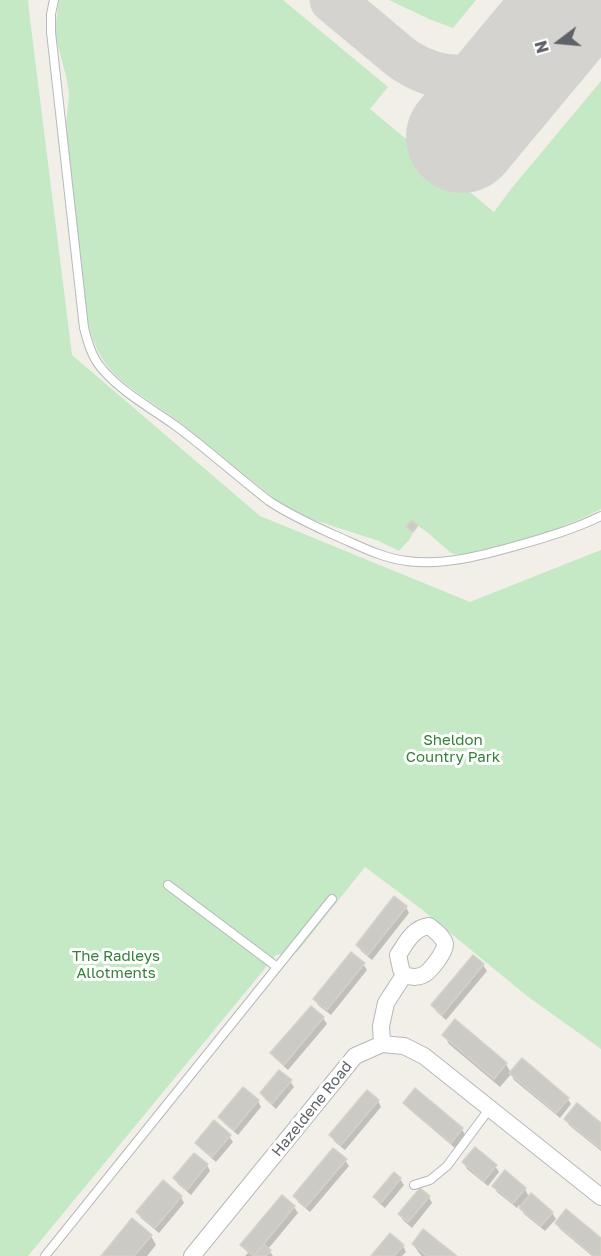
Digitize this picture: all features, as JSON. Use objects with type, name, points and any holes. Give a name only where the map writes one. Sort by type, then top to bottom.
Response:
[{"type":"street","points":[[404,975],[386,1003],[381,1026],[382,1044],[404,1046],[424,1056],[601,1197]]},
{"type":"street","name":"Hazeldene Road","points":[[192,1256],[355,1056],[382,1044]]},
{"type":"lane","points":[[54,0],[51,14],[52,49],[84,328],[95,359],[103,370],[136,399],[190,437],[282,510],[356,545],[395,559],[419,562],[470,558],[550,537],[601,516]]},
{"type":"lane","points":[[168,885],[277,967]]},
{"type":"lane","points":[[45,1256],[332,898]]},
{"type":"lane","points":[[414,1185],[430,1180],[447,1166],[490,1108]]},
{"type":"green space","name":"Sheldon Country Park","points":[[0,0],[28,0],[72,355],[260,516],[470,602],[601,550],[601,1049],[527,996],[420,908],[365,867],[297,952],[276,955],[28,1256],[0,1256]]},
{"type":"green space","points":[[59,0],[283,0],[388,87],[370,109],[494,212],[601,81],[601,509],[550,531],[460,555],[451,553],[411,521],[406,527],[413,532],[399,551],[379,541],[297,513],[282,504],[166,412],[116,376],[98,351],[87,318],[66,127],[69,94],[56,38]]},
{"type":"green space","points":[[389,0],[476,0],[453,28]]},
{"type":"building","points":[[411,521],[418,525],[413,532],[406,527]]},
{"type":"building","points":[[394,896],[407,906],[368,955],[356,945]]},
{"type":"building","points":[[351,952],[365,963],[327,1010],[313,999]]},
{"type":"building","points":[[473,955],[484,964],[442,1015],[431,1005]]},
{"type":"building","points":[[311,1006],[324,1017],[284,1065],[270,1053]]},
{"type":"building","points":[[455,1019],[507,1063],[494,1079],[442,1035]]},
{"type":"building","points":[[522,1058],[569,1098],[556,1113],[509,1073]]},
{"type":"building","points":[[279,1070],[292,1080],[272,1104],[260,1093]]},
{"type":"building","points":[[243,1087],[259,1100],[234,1130],[218,1117]]},
{"type":"building","points":[[415,1088],[463,1128],[451,1143],[403,1103]]},
{"type":"building","points":[[367,1090],[379,1100],[341,1145],[329,1135]]},
{"type":"building","points":[[577,1103],[601,1123],[601,1149],[564,1119]]},
{"type":"building","points":[[214,1120],[231,1135],[212,1157],[195,1143]]},
{"type":"building","points":[[475,1147],[497,1165],[484,1181],[462,1162]]},
{"type":"building","points":[[333,1148],[347,1159],[306,1207],[293,1196]]},
{"type":"building","points":[[194,1153],[208,1164],[187,1190],[173,1178]]},
{"type":"building","points":[[505,1170],[526,1188],[513,1203],[492,1186]]},
{"type":"building","points":[[394,1172],[401,1178],[381,1203],[373,1197]]},
{"type":"building","points":[[163,1180],[182,1196],[155,1228],[136,1212]]},
{"type":"building","points":[[420,1188],[430,1196],[408,1222],[398,1214]]},
{"type":"building","points":[[531,1193],[553,1212],[541,1226],[519,1208]]},
{"type":"building","points":[[282,1195],[295,1206],[254,1256],[240,1245]]},
{"type":"building","points":[[566,1209],[601,1238],[601,1256],[594,1256],[555,1223]]},
{"type":"building","points":[[132,1218],[152,1235],[134,1256],[101,1256]]},
{"type":"building","points":[[423,1229],[457,1256],[427,1256],[412,1244]]},
{"type":"building","points":[[390,1233],[404,1245],[394,1256],[371,1256]]},
{"type":"building","points":[[264,1244],[271,1250],[266,1256],[254,1256]]},
{"type":"taxiway","points":[[332,0],[403,59],[436,74],[452,77],[483,75],[499,71],[528,57]]},
{"type":"runway","points":[[462,137],[576,0]]},
{"type":"park label","name":"The Radleys Allotments","points":[[116,964]]}]
